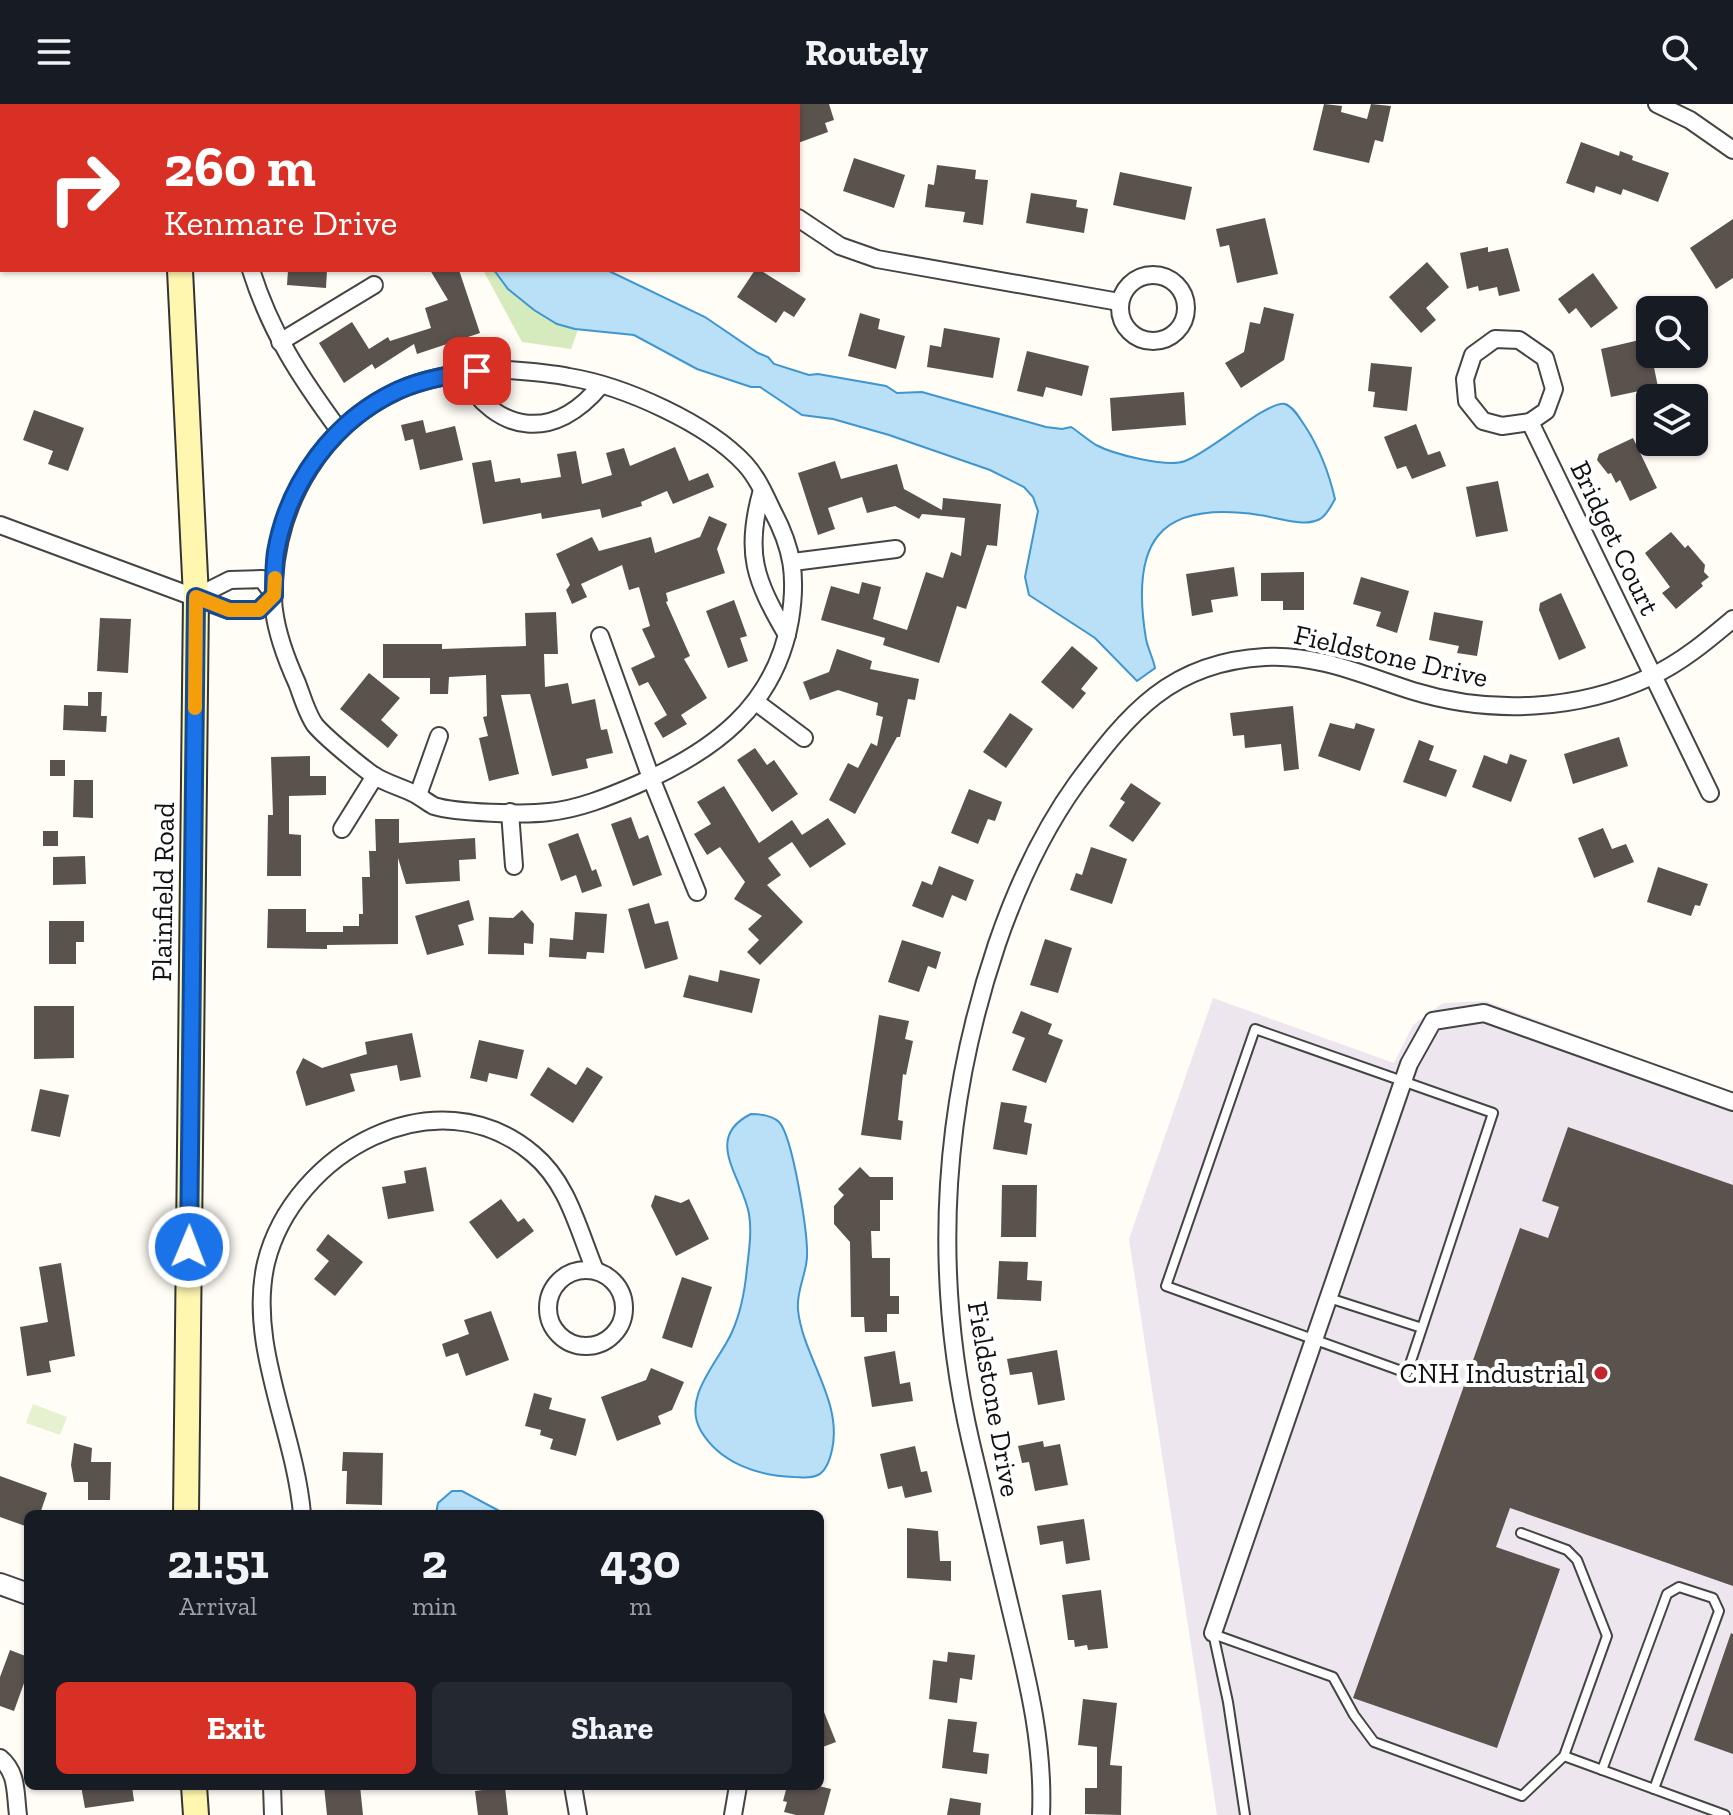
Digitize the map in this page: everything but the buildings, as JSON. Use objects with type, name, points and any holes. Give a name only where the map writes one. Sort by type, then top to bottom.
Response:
[{"type":"main road","name":"Plainfield Road","points":[[180,272],[196,597],[186,1510]]},
{"type":"main road","points":[[194,1790],[196,1815]]},
{"type":"street","points":[[1657,104],[1690,120],[1733,150]]},
{"type":"street","points":[[800,219],[840,246],[877,259],[1119,302]]},
{"type":"street","points":[[252,272],[263,309],[280,342],[302,380],[339,430]]},
{"type":"street","points":[[1148,274],[1169,277],[1183,292],[1186,313],[1176,332],[1158,341],[1137,338],[1122,323],[1119,302],[1129,283],[1148,274]]},
{"type":"street","points":[[280,342],[374,285]]},
{"type":"street","points":[[1495,339],[1519,340],[1545,358],[1554,389],[1546,411],[1530,422],[1502,426],[1483,421],[1467,401],[1465,379],[1473,355],[1495,339]]},
{"type":"street","points":[[493,369],[573,377],[655,405],[685,419],[745,465],[779,523],[793,562],[792,607],[787,635],[774,671],[756,702],[708,747],[651,778],[596,802],[548,812],[490,813],[434,806],[418,795],[375,776],[315,724],[289,665],[274,611],[276,554],[294,497],[311,464],[339,430],[372,405],[425,380],[461,373],[493,369]]},
{"type":"street","points":[[461,373],[483,403],[519,423],[538,424],[564,418],[588,402],[601,385]]},
{"type":"street","name":"Bridget Court","points":[[1530,422],[1653,676]]},
{"type":"street","points":[[762,490],[754,519],[753,549],[758,580],[787,635]]},
{"type":"street","points":[[0,525],[229,610],[259,610],[274,595]]},
{"type":"street","points":[[793,562],[896,549]]},
{"type":"street","points":[[196,597],[230,580],[262,579],[274,595]]},
{"type":"street","name":"Fieldstone Drive","points":[[1041,1815],[1039,1733],[961,1394],[946,1263],[948,1176],[966,1051],[1014,896],[1036,848],[1064,801],[1120,726],[1158,694],[1193,673],[1260,657],[1310,659],[1343,666],[1435,697],[1476,704],[1520,706],[1576,700],[1653,676],[1696,650],[1733,619]]},
{"type":"street","points":[[600,636],[651,778],[697,892]]},
{"type":"street","points":[[1653,676],[1710,793]]},
{"type":"street","points":[[756,702],[804,738]]},
{"type":"street","points":[[418,795],[439,736]]},
{"type":"street","points":[[342,829],[375,776]]},
{"type":"street","points":[[510,812],[514,866]]},
{"type":"street","points":[[1213,1633],[1409,1064],[1433,1021],[1484,1013],[1733,1102]]},
{"type":"street","points":[[301,1510],[295,1466],[263,1337],[262,1295],[266,1264],[280,1226],[293,1204],[323,1169],[374,1134],[410,1124],[442,1121],[491,1130],[533,1153],[561,1183],[595,1270],[616,1282],[625,1305],[620,1328],[601,1344],[577,1346],[557,1334],[547,1312],[553,1288],[571,1272],[595,1270]]},
{"type":"street","points":[[0,1584],[24,1593]]},
{"type":"street","points":[[5,1762],[16,1783],[18,1815]]},
{"type":"street","points":[[272,1790],[273,1815]]},
{"type":"street","points":[[574,1790],[578,1815]]},
{"type":"street","points":[[733,1815],[737,1790]]},
{"type":"lane","points":[[1255,1029],[1403,1082],[1493,1113],[1407,1373],[1166,1286],[1255,1029]]},
{"type":"lane","points":[[1329,1298],[1422,1328]]},
{"type":"lane","points":[[1213,1633],[1333,1677],[1354,1715],[1374,1742],[1522,1796],[1564,1756],[1607,1636],[1577,1560],[1567,1550],[1521,1533]]},
{"type":"lane","points":[[1602,1770],[1667,1594],[1679,1587],[1713,1598],[1719,1611],[1654,1789]]},
{"type":"lane","points":[[1213,1633],[1228,1702],[1245,1815]]},
{"type":"lane","points":[[1564,1756],[1725,1815]]},
{"type":"shaded area","points":[[1213,998],[1394,1063],[1413,1025],[1443,1003],[1486,1001],[1733,1093],[1733,1815],[1217,1815],[1129,1239]]},
{"type":"green space","points":[[484,272],[599,272],[571,349],[522,342]]},
{"type":"green space","points":[[33,1404],[67,1417],[60,1435],[26,1423]]},
{"type":"water","points":[[495,272],[611,272],[705,317],[768,357],[774,364],[809,375],[886,386],[897,393],[922,392],[1046,427],[1071,427],[1104,449],[1166,463],[1185,461],[1266,410],[1285,404],[1296,414],[1315,443],[1335,499],[1325,515],[1313,521],[1298,522],[1224,512],[1196,514],[1175,522],[1159,535],[1148,553],[1142,605],[1146,639],[1155,668],[1137,681],[1095,638],[1029,595],[1025,577],[1038,511],[1033,497],[1024,487],[990,470],[889,435],[833,419],[802,415],[760,387],[751,387],[697,369],[634,335],[575,329],[557,324],[508,289]]},
{"type":"water","points":[[751,1114],[773,1118],[784,1131],[802,1208],[807,1257],[798,1310],[801,1328],[827,1397],[834,1432],[827,1464],[821,1473],[812,1477],[767,1474],[741,1466],[718,1452],[701,1431],[696,1418],[699,1393],[732,1332],[744,1293],[750,1221],[727,1147],[729,1135],[737,1124]]},
{"type":"water","points":[[452,1491],[462,1491],[498,1510],[437,1510],[438,1503]]},
{"type":"slow traffic","points":[[195,708],[196,597],[229,610],[259,610],[274,595],[275,578]]},
{"type":"place","name":"CNH Industrial","points":[[1601,1373]]},
{"type":"route","points":[[189,1247],[196,597],[229,610],[259,610],[274,595],[276,554],[294,497],[311,464],[339,430],[372,405],[399,390],[425,380],[477,371]]}]
